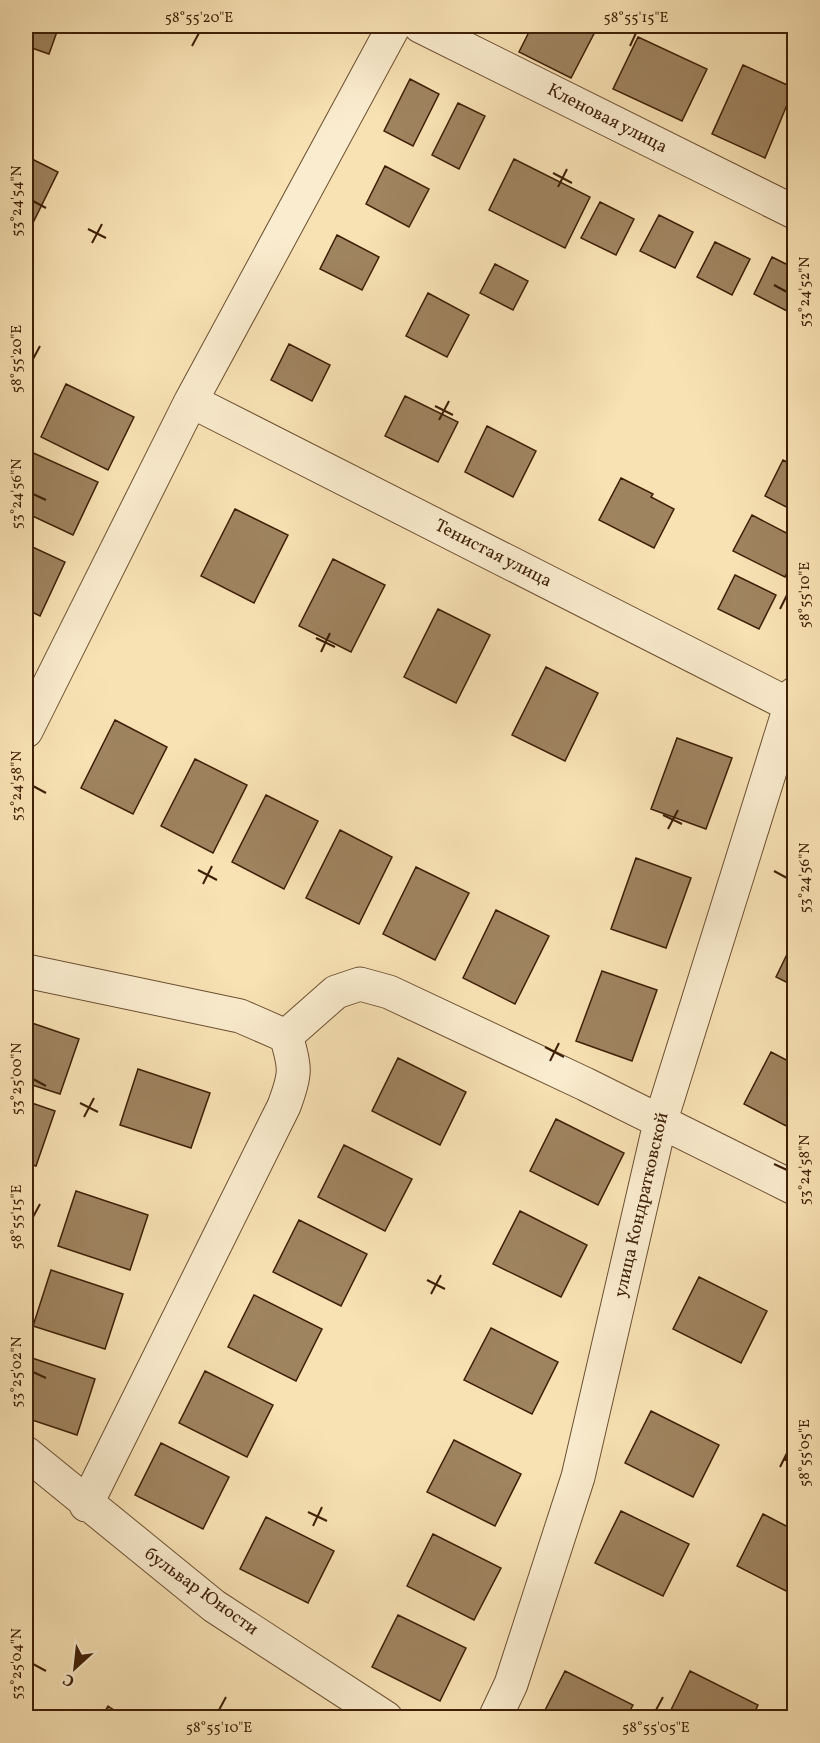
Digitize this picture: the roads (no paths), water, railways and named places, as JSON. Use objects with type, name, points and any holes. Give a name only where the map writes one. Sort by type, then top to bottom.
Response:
[{"type":"street","points":[[26,730],[191,401],[394,26]]},
{"type":"street","name":"Кленовая улица","points":[[420,26],[795,212]]},
{"type":"street","name":"Тенистая улица","points":[[191,401],[793,702]]},
{"type":"street","name":"улица Кондратковской","points":[[495,1718],[511,1684],[578,1477],[660,1123],[793,702]]},
{"type":"street","points":[[26,971],[240,1016],[286,1036],[295,1063],[293,1081],[284,1106],[87,1505]]},
{"type":"street","points":[[286,1036],[336,993],[360,984],[389,992],[585,1084],[795,1188]]},
{"type":"street","name":"бульвар Юности","points":[[26,1453],[87,1505],[214,1606],[386,1718]]}]
